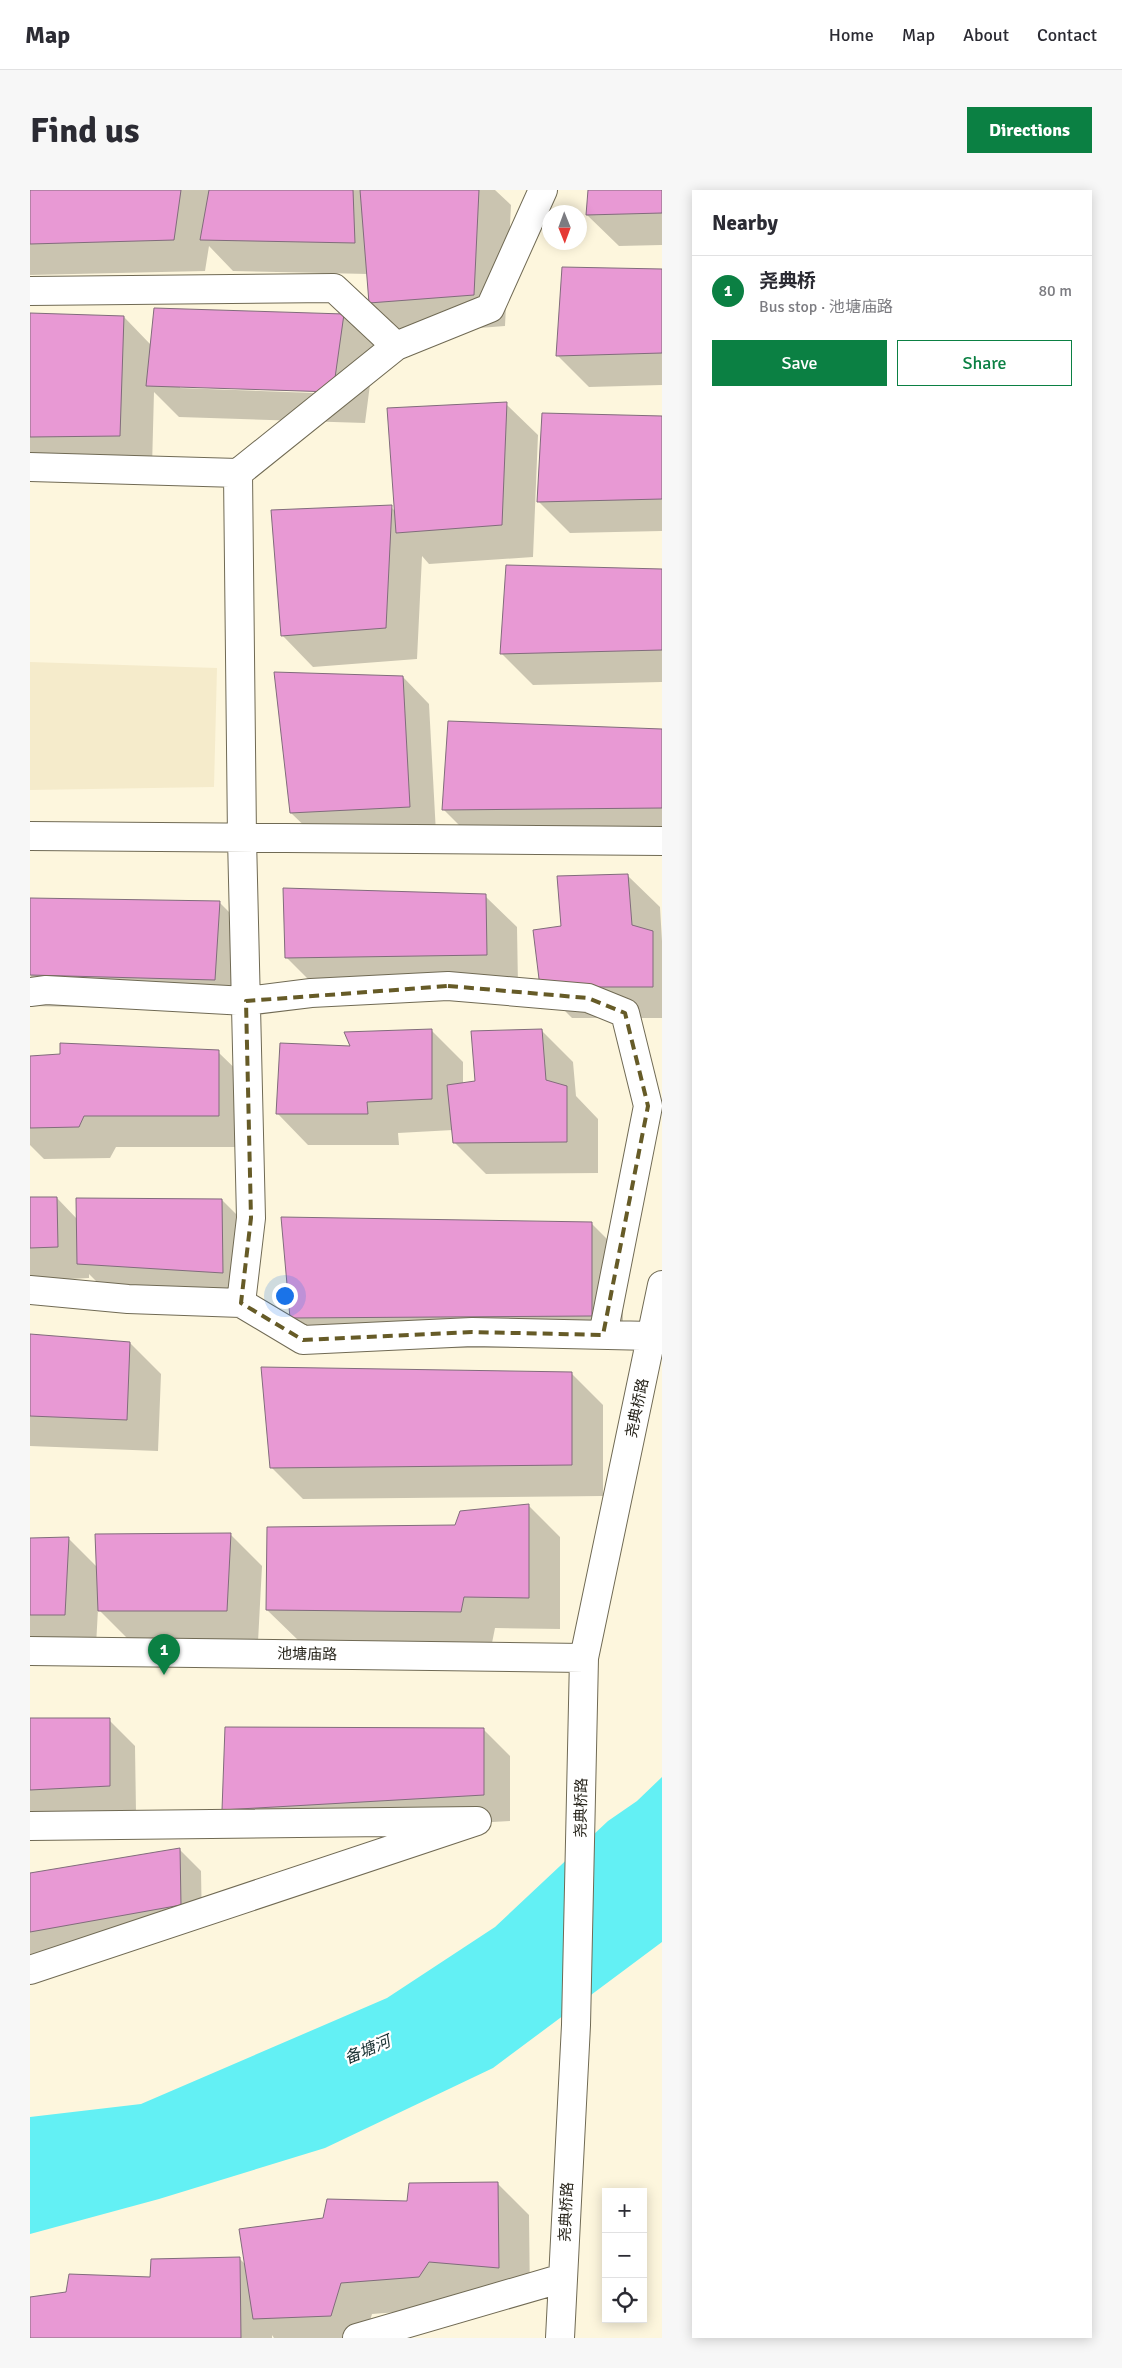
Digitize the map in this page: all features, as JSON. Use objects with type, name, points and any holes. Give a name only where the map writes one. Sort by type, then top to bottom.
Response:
[{"type":"street","points":[[30,468],[238,473],[396,346],[490,308],[543,190]]},
{"type":"street","points":[[30,291],[334,288],[396,346]]},
{"type":"street","points":[[238,473],[242,838],[251,1218],[241,1303]]},
{"type":"street","points":[[30,836],[662,841]]},
{"type":"street","points":[[30,992],[46,990],[246,1001],[311,994],[448,986],[588,998],[625,1013],[648,1106],[603,1334]]},
{"type":"street","name":"尧典桥路","points":[[560,2338],[576,2025],[584,1658],[662,1285]]},
{"type":"street","points":[[30,1290],[128,1299],[241,1303],[303,1340],[472,1332],[652,1336]]},
{"type":"street","name":"池塘庙路","points":[[30,1651],[584,1658]]},
{"type":"street","points":[[30,1826],[477,1821],[30,1970]]},
{"type":"street","points":[[357,2338],[562,2278]]},
{"type":"highlighted area","points":[[448,986],[588,998],[625,1013],[648,1106],[603,1335],[472,1332],[303,1340],[241,1303],[251,1218],[246,1001]]},
{"type":"shaded area","points":[[30,662],[217,668],[214,787],[30,790]]},
{"type":"water","name":"备塘河","points":[[662,1777],[662,1942],[493,2068],[325,2148],[159,2199],[30,2234],[30,2117],[141,2104],[387,1998],[495,1927],[608,1821],[637,1801]]},
{"type":"building","points":[[30,190],[181,190],[174,240],[30,244]]},
{"type":"building","points":[[209,190],[353,190],[355,243],[200,240]]},
{"type":"building","points":[[360,190],[479,190],[474,295],[369,303]]},
{"type":"building","points":[[588,190],[662,190],[662,213],[587,215]]},
{"type":"building","points":[[562,267],[662,269],[662,353],[556,356]]},
{"type":"building","points":[[154,308],[344,314],[333,392],[146,386]]},
{"type":"building","points":[[30,313],[124,316],[120,436],[30,437]]},
{"type":"building","points":[[507,402],[502,525],[396,533],[387,408]]},
{"type":"building","points":[[542,413],[662,416],[662,499],[537,502]]},
{"type":"building","points":[[392,505],[386,628],[281,636],[271,510]]},
{"type":"building","points":[[506,565],[662,569],[662,650],[500,654]]},
{"type":"building","points":[[274,672],[403,676],[410,807],[290,813]]},
{"type":"building","points":[[448,721],[662,729],[662,808],[442,810]]},
{"type":"building","points":[[628,874],[632,925],[653,931],[653,987],[540,987],[533,930],[561,926],[557,876]]},
{"type":"building","points":[[283,888],[486,894],[487,955],[285,958]]},
{"type":"building","points":[[30,898],[220,901],[215,980],[30,975]]},
{"type":"building","points":[[432,1029],[432,1099],[367,1102],[368,1114],[276,1114],[280,1043],[350,1046],[344,1032]]},
{"type":"building","points":[[542,1029],[546,1080],[567,1086],[567,1142],[453,1143],[447,1085],[475,1081],[471,1031]]},
{"type":"building","points":[[60,1043],[219,1050],[219,1116],[84,1116],[79,1127],[30,1128],[30,1056],[60,1054]]},
{"type":"building","points":[[30,1197],[57,1197],[58,1247],[30,1248]]},
{"type":"building","points":[[76,1198],[222,1199],[223,1273],[77,1264]]},
{"type":"building","points":[[281,1217],[592,1222],[592,1316],[290,1318]]},
{"type":"building","points":[[30,1334],[130,1342],[127,1420],[30,1416]]},
{"type":"building","points":[[261,1367],[572,1372],[572,1465],[270,1468]]},
{"type":"building","points":[[529,1504],[529,1598],[464,1597],[461,1612],[266,1610],[267,1527],[455,1525],[460,1511]]},
{"type":"building","points":[[231,1533],[227,1611],[98,1611],[95,1534]]},
{"type":"building","points":[[69,1537],[65,1615],[30,1615],[30,1538]]},
{"type":"building","points":[[30,1718],[110,1718],[110,1786],[30,1790]]},
{"type":"building","points":[[225,1727],[484,1728],[484,1795],[222,1810]]},
{"type":"building","points":[[180,1848],[181,1905],[30,1932],[30,1873]]},
{"type":"building","points":[[498,2182],[499,2268],[429,2262],[419,2277],[341,2283],[331,2316],[253,2319],[239,2229],[323,2218],[327,2199],[407,2201],[409,2183]]},
{"type":"building","points":[[240,2257],[241,2338],[30,2338],[30,2297],[66,2292],[69,2274],[150,2277],[151,2259]]},
{"type":"place","name":"尧典桥","points":[[164,1675]]}]
